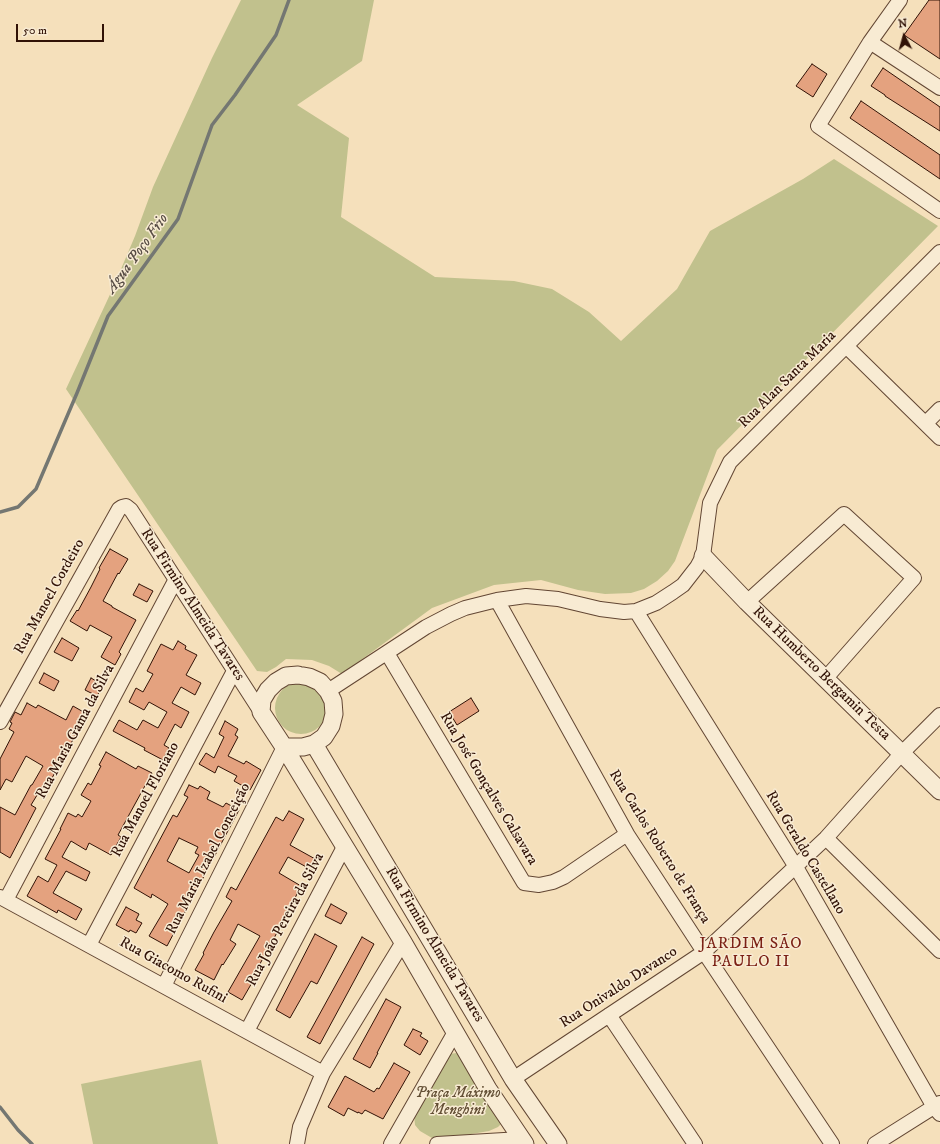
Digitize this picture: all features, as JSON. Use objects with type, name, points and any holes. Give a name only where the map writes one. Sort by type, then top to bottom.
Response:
[{"type":"street","points":[[900,0],[870,42],[818,126],[940,211]]},
{"type":"street","points":[[870,42],[940,88]]},
{"type":"street","name":"Rua Alan Santa Maria","points":[[702,556],[710,503],[730,462],[940,252]]},
{"type":"street","points":[[846,346],[940,438]]},
{"type":"street","points":[[926,423],[940,409]]},
{"type":"street","name":"Rua Firmino Almeida Tavares","points":[[119,509],[126,506],[131,510],[284,747],[403,942],[488,1089],[523,1141]]},
{"type":"street","name":"Rua Manoel Cordeiro","points":[[0,722],[119,509]]},
{"type":"street","points":[[747,602],[844,514],[914,578],[825,679]]},
{"type":"street","points":[[328,691],[426,627],[465,608],[497,600],[526,596],[558,599],[600,609],[624,612],[636,611],[656,603],[683,584],[697,567],[702,556]]},
{"type":"street","name":"Rua Humberto Bergamin Testa","points":[[702,556],[940,791]]},
{"type":"street","name":"Rua Maria Gama da Silva","points":[[3,898],[176,579]]},
{"type":"street","name":"Rua Carlos Roberto de França","points":[[497,600],[627,834],[832,1144]]},
{"type":"street","name":"Rua Geraldo Castellano","points":[[636,611],[796,867],[938,1108]]},
{"type":"street","name":"Rua José Gonçalves Calsavara","points":[[387,652],[524,883],[539,885],[553,882],[564,877],[627,834]]},
{"type":"street","name":"Rua Manoel Floriano","points":[[89,945],[234,671]]},
{"type":"street","points":[[261,712],[262,700],[268,690],[276,682],[286,676],[298,675],[310,677],[320,682],[328,691],[333,701],[334,714],[331,726],[324,737],[314,744],[303,747],[284,747]]},
{"type":"street","name":"Rua Onivaldo Davanco","points":[[513,1078],[704,952],[826,838],[902,753],[940,714]]},
{"type":"street","name":"Rua Firmino Almeida Tavares","points":[[314,744],[513,1078],[558,1144]]},
{"type":"street","name":"Rua Maria Izabel Conceição","points":[[164,986],[284,747]]},
{"type":"street","points":[[826,838],[940,951]]},
{"type":"street","name":"Rua João Pereira da Silva","points":[[247,1031],[344,847]]},
{"type":"street","name":"Rua Giacomo Rufini","points":[[3,898],[323,1073]]},
{"type":"street","points":[[297,1144],[300,1127],[323,1073],[403,942]]},
{"type":"street","points":[[609,1015],[695,1144]]},
{"type":"street","points":[[391,1144],[455,1032]]},
{"type":"street","points":[[874,1144],[938,1108]]},
{"type":"street","points":[[437,1144],[523,1141]]},
{"type":"green space","points":[[241,0],[374,0],[362,61],[297,105],[349,138],[341,217],[435,277],[514,281],[552,289],[589,312],[621,341],[677,289],[710,231],[803,179],[834,159],[938,226],[717,450],[675,561],[668,571],[657,581],[644,589],[631,593],[605,594],[578,590],[541,580],[494,585],[432,608],[342,674],[329,666],[312,660],[286,659],[267,672],[257,671],[66,389],[113,288],[135,236],[153,187],[212,58]]},
{"type":"green space","points":[[301,682],[311,684],[319,690],[325,698],[327,708],[325,718],[319,726],[311,732],[301,734],[291,732],[283,726],[277,718],[275,708],[277,698],[283,690],[291,684]]},
{"type":"green space","name":"Praça Máximo Menghini","points":[[461,1053],[502,1123],[498,1127],[489,1131],[442,1139],[432,1138],[420,1131],[415,1125],[414,1114],[449,1054]]},
{"type":"green space","points":[[201,1060],[218,1144],[93,1144],[81,1084]]},
{"type":"building","points":[[929,0],[940,0],[940,59],[904,35]]},
{"type":"building","points":[[812,64],[827,74],[813,97],[796,86]]},
{"type":"building","points":[[883,68],[940,107],[940,131],[871,86]]},
{"type":"building","points":[[861,101],[940,155],[940,179],[850,118]]},
{"type":"building","points":[[110,549],[128,559],[119,574],[118,573],[103,601],[136,620],[119,652],[121,654],[115,665],[101,657],[112,637],[90,625],[87,631],[70,621],[77,610],[78,611]]},
{"type":"building","points":[[139,584],[153,591],[147,602],[133,595]]},
{"type":"building","points":[[62,638],[79,648],[72,661],[54,652]]},
{"type":"building","points":[[178,641],[186,646],[185,649],[197,655],[186,675],[201,683],[195,695],[181,687],[172,703],[189,712],[181,728],[175,724],[164,745],[169,748],[163,760],[144,750],[145,748],[113,731],[119,720],[137,730],[143,720],[158,728],[167,712],[149,702],[144,710],[129,702],[136,688],[143,692],[153,674],[147,671],[161,644],[173,650]]},
{"type":"building","points":[[44,673],[59,681],[54,691],[39,683]]},
{"type":"building","points":[[91,678],[103,685],[97,696],[85,690]]},
{"type":"building","points":[[471,698],[479,711],[457,725],[449,712]]},
{"type":"building","points":[[27,703],[36,708],[38,705],[66,720],[73,706],[87,714],[46,789],[42,787],[31,805],[36,808],[10,858],[0,852],[0,807],[15,815],[43,766],[26,756],[12,782],[6,779],[0,790],[0,759],[14,732],[9,729],[12,723],[10,722],[15,712],[21,715]]},
{"type":"building","points":[[225,721],[238,729],[235,735],[238,737],[228,756],[244,764],[246,761],[261,770],[250,790],[234,781],[237,776],[218,766],[215,773],[199,764],[206,753],[214,758],[224,737],[219,734]]},
{"type":"building","points":[[106,752],[136,769],[138,766],[152,773],[118,835],[121,837],[111,855],[89,843],[86,850],[71,841],[62,857],[90,872],[86,881],[66,871],[53,893],[82,909],[76,920],[58,910],[57,913],[27,896],[38,876],[48,882],[57,865],[45,859],[68,813],[76,817],[78,814],[82,817],[91,801],[81,795],[88,783],[91,785],[101,766],[99,765]]},
{"type":"building","points":[[189,785],[198,789],[200,786],[210,792],[207,799],[223,807],[226,803],[239,810],[167,946],[149,936],[168,904],[152,894],[151,898],[134,888],[173,815],[177,817],[188,797],[184,795]],"holes":[[[179,838],[198,847],[195,853],[199,855],[189,873],[167,861]]]},
{"type":"building","points":[[289,811],[304,819],[290,845],[317,860],[312,870],[288,857],[279,873],[301,886],[255,973],[257,974],[242,1000],[228,992],[260,936],[238,924],[230,940],[236,944],[223,965],[222,964],[214,980],[195,970],[214,932],[232,901],[226,897],[231,887],[236,890],[276,817],[283,821]]},
{"type":"building","points":[[331,904],[347,913],[341,924],[325,916]]},
{"type":"building","points":[[126,907],[139,914],[136,920],[142,923],[136,933],[130,930],[129,932],[116,925]]},
{"type":"building","points":[[315,934],[337,946],[317,984],[311,981],[290,1018],[276,1010]]},
{"type":"building","points":[[362,937],[374,944],[320,1044],[307,1037]]},
{"type":"building","points":[[386,999],[401,1007],[370,1068],[353,1059]]},
{"type":"building","points":[[413,1029],[422,1033],[420,1036],[428,1041],[420,1055],[404,1045]]},
{"type":"building","points":[[394,1063],[410,1072],[383,1119],[365,1110],[362,1114],[348,1108],[344,1116],[328,1107],[345,1076],[374,1092],[377,1088],[379,1089]]},
{"type":"waterway","name":"Água Poço Frio","points":[[0,512],[18,507],[36,489],[108,316],[178,219],[212,125],[235,95],[276,35],[289,0]]},
{"type":"waterway","points":[[0,1107],[18,1130],[32,1144]]},
{"type":"district","name":"JARDIM SÃO PAULO II","points":[[751,954]]}]
